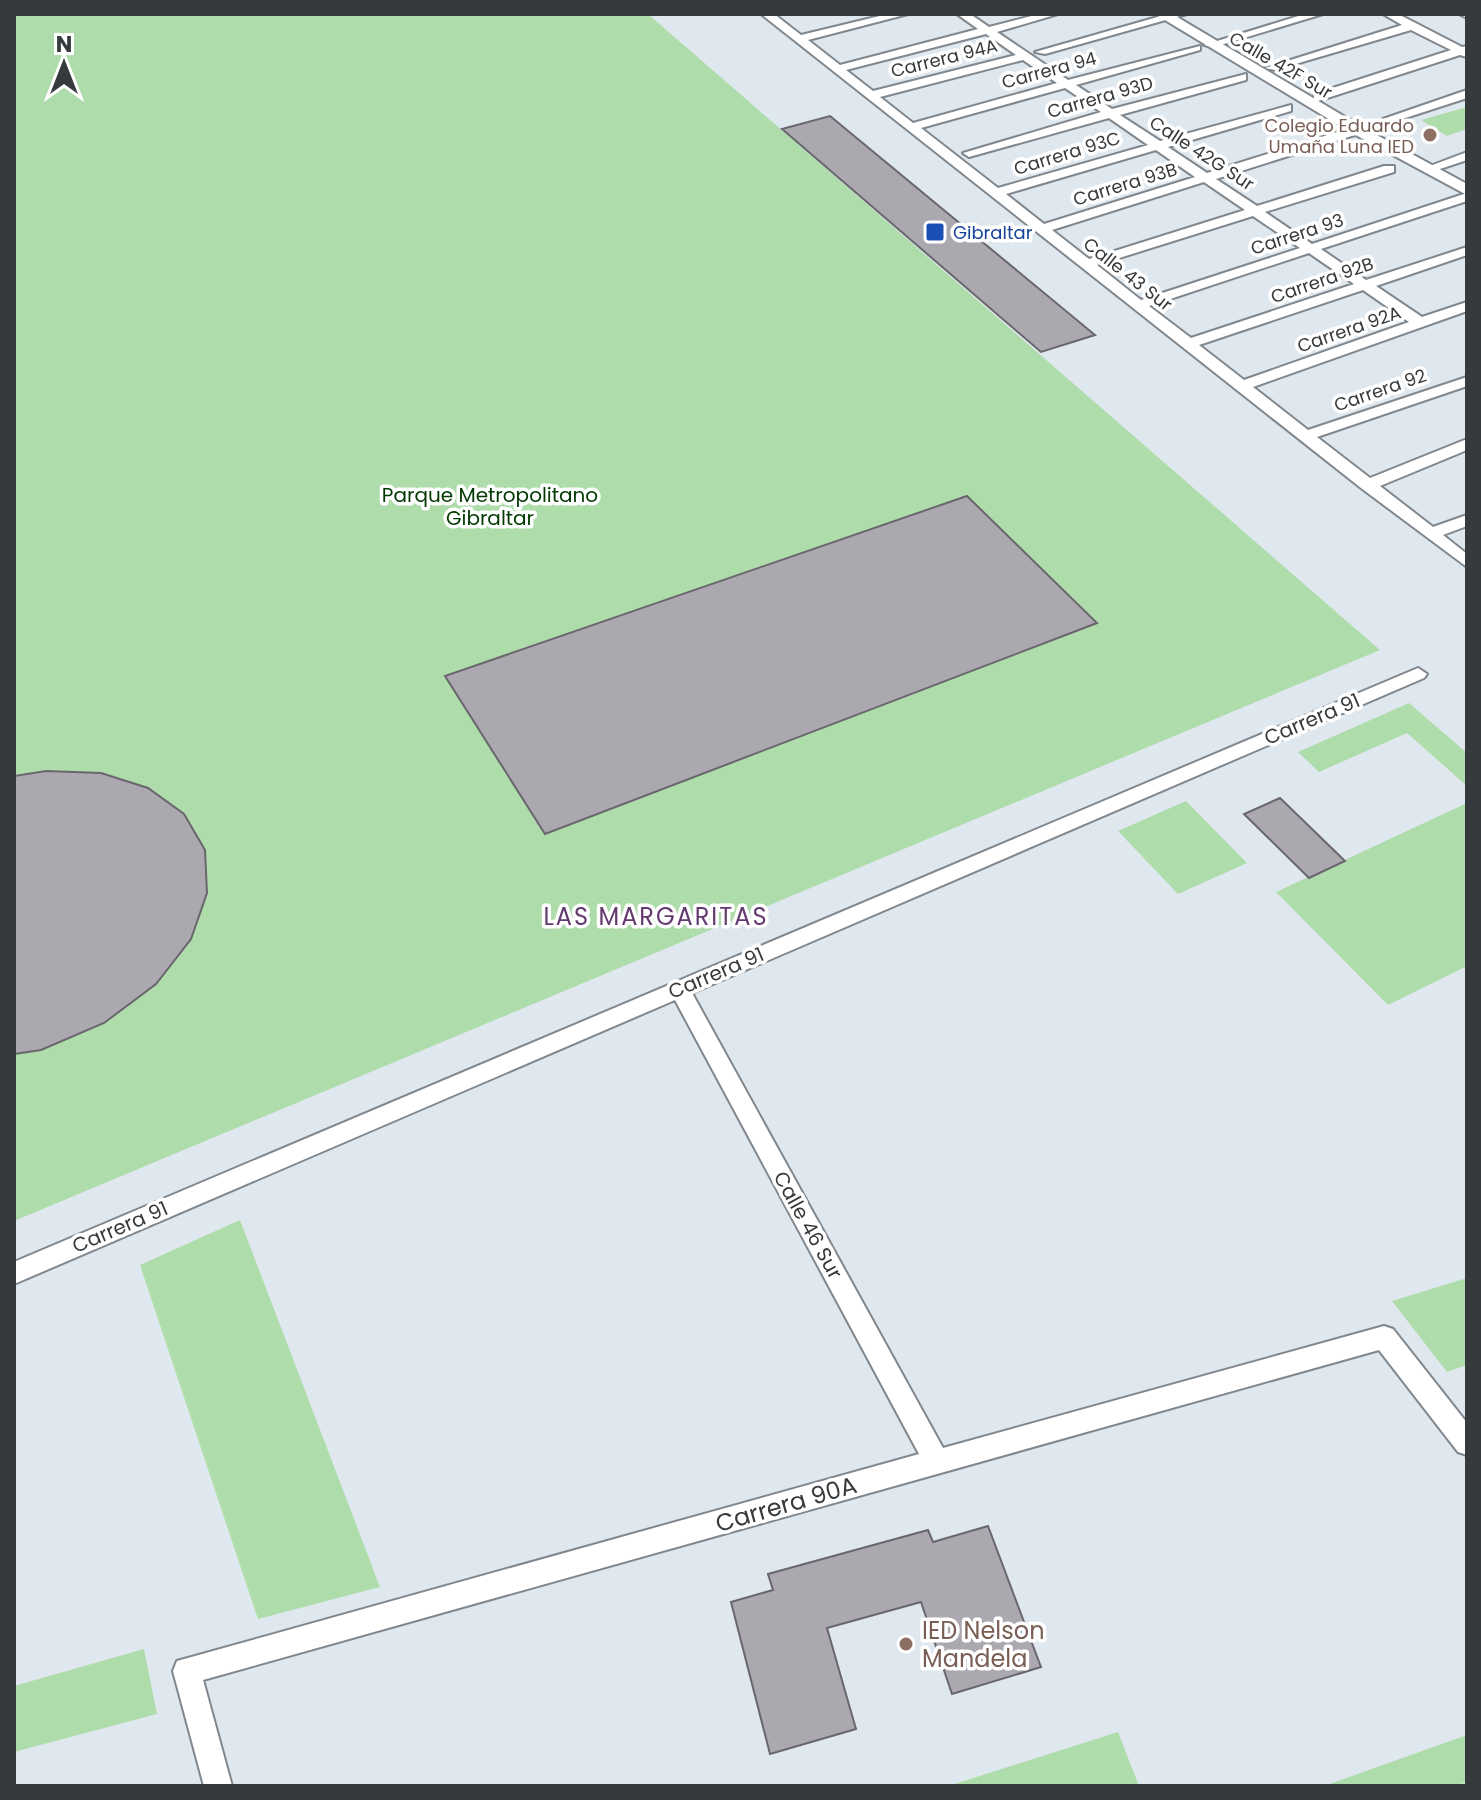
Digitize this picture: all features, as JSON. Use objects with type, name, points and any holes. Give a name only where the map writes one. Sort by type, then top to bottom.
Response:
[{"type":"street","name":"Calle 43 Sur","points":[[770,14],[1467,562]]},
{"type":"street","points":[[799,39],[902,14]]},
{"type":"street","name":"Calle 42G Sur","points":[[963,14],[1421,323]]},
{"type":"street","points":[[838,69],[1052,14]]},
{"type":"street","name":"Carrera 94","points":[[911,127],[1317,14]]},
{"type":"street","points":[[1389,14],[1465,52]]},
{"type":"street","points":[[1041,52],[1170,15]]},
{"type":"street","name":"Calle 42F Sur","points":[[1170,15],[1203,46],[1467,190]]},
{"type":"street","points":[[1271,68],[1412,26]]},
{"type":"street","points":[[1318,97],[1465,52]]},
{"type":"street","name":"Carrera 94A","points":[[872,95],[1024,56]]},
{"type":"street","name":"Carrera 93D","points":[[969,153],[1242,77]]},
{"type":"street","points":[[1389,119],[1467,94]]},
{"type":"street","name":"Carrera 93C","points":[[996,193],[1287,108]]},
{"type":"street","name":"Carrera 93B","points":[[1042,229],[1357,130]]},
{"type":"street","points":[[1428,169],[1467,156]]},
{"type":"street","points":[[1087,264],[1389,169]]},
{"type":"street","name":"Carrera 93","points":[[1139,305],[1467,197]]},
{"type":"street","name":"Carrera 92B","points":[[1188,344],[1467,251]]},
{"type":"street","name":"Carrera 92A","points":[[1242,386],[1467,306]]},
{"type":"street","name":"Carrera 92","points":[[1306,436],[1467,381]]},
{"type":"street","points":[[1367,485],[1467,444]]},
{"type":"street","points":[[1431,534],[1467,520]]},
{"type":"street","name":"Carrera 91","points":[[14,1273],[1418,674]]},
{"type":"street","name":"Calle 46 Sur","points":[[679,989],[937,1462]]},
{"type":"street","name":"Carrera 90A","points":[[218,1786],[187,1671],[1384,1337],[1467,1443]]},
{"type":"green space","name":"Parque Metropolitano Gibraltar","points":[[14,14],[648,14],[1380,650],[14,1221]]},
{"type":"green space","points":[[1467,107],[1467,129],[1447,136],[1421,120]]},
{"type":"green space","points":[[1409,703],[1467,753],[1467,786],[1407,733],[1319,772],[1298,752]]},
{"type":"green space","points":[[1186,801],[1247,863],[1178,894],[1118,831]]},
{"type":"green space","points":[[1467,803],[1467,966],[1388,1005],[1276,892]]},
{"type":"green space","points":[[240,1220],[380,1587],[258,1619],[140,1265]]},
{"type":"green space","points":[[1467,1278],[1467,1365],[1447,1372],[1392,1301]]},
{"type":"green space","points":[[144,1649],[157,1714],[14,1752],[14,1686]]},
{"type":"green space","points":[[1118,1732],[1139,1786],[948,1786],[964,1781]]},
{"type":"green space","points":[[1467,1735],[1467,1782],[1455,1786],[1324,1786]]},
{"type":"building","name":"Gibraltar","points":[[830,116],[1095,335],[1041,352],[782,129]]},
{"type":"building","points":[[967,496],[1097,623],[545,834],[445,676]]},
{"type":"building","points":[[46,771],[101,773],[148,788],[184,814],[205,850],[207,893],[191,939],[156,984],[104,1023],[41,1050],[14,1054],[14,776]]},
{"type":"building","points":[[1280,798],[1345,861],[1309,878],[1244,814]]},
{"type":"building","points":[[988,1526],[1041,1667],[952,1694],[921,1602],[827,1628],[856,1729],[770,1754],[731,1602],[773,1590],[768,1574],[928,1530],[933,1542]]},
{"type":"place","name":"Colegio Eduardo Umaña Luna IED","points":[[1430,135]]},
{"type":"place","name":"Gibraltar","points":[[935,232]]},
{"type":"place","name":"IED Nelson Mandela","points":[[906,1644]]},
{"type":"district","name":"LAS MARGARITAS","points":[[656,916]]}]
